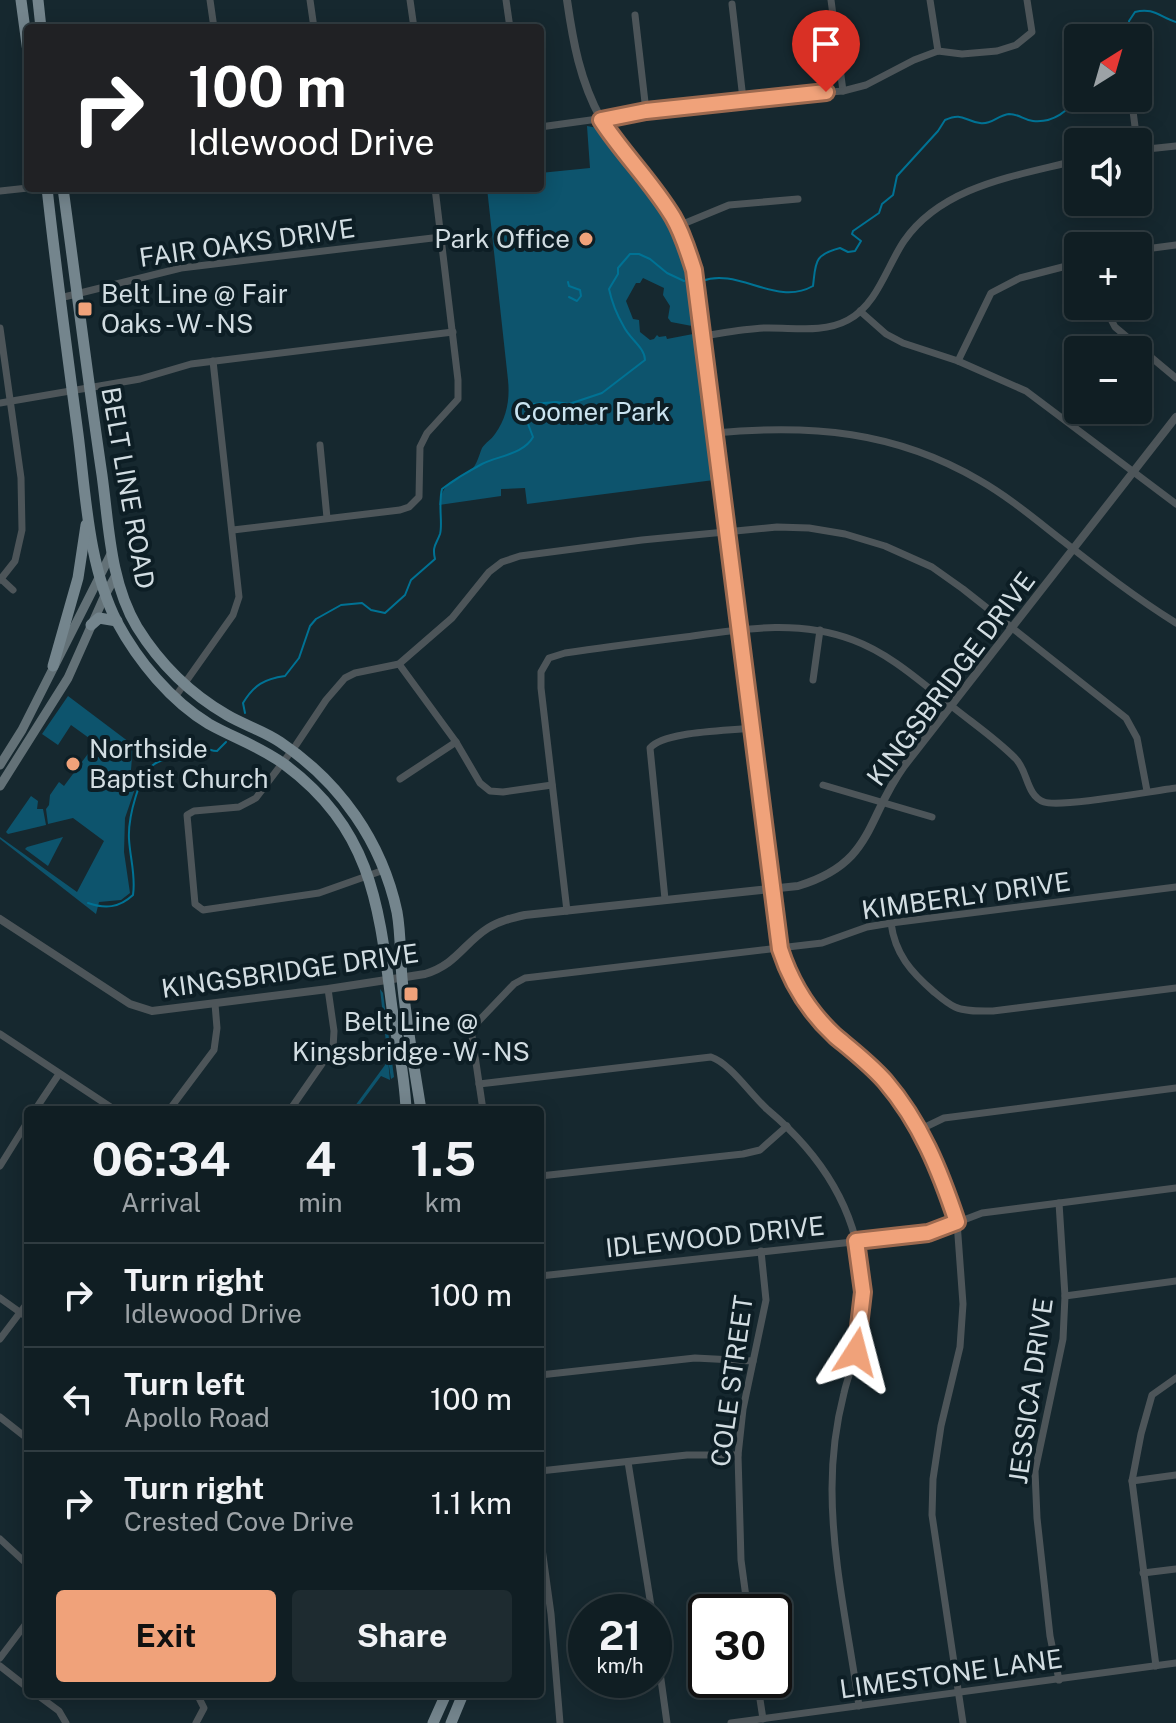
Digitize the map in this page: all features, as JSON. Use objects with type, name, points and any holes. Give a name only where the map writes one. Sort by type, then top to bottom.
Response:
[{"type":"main road","points":[[21,0],[24,24]]},
{"type":"main road","points":[[38,0],[41,24]]},
{"type":"main road","name":"BELT LINE ROAD","points":[[47,192],[88,513],[105,595],[117,621],[145,665],[175,697],[209,724],[243,738],[283,763],[335,813],[354,842],[380,913],[405,1106]]},
{"type":"main road","name":"BELT LINE ROAD","points":[[64,192],[116,575],[136,626],[166,667],[184,685],[228,715],[292,751],[348,803],[366,831],[384,870],[397,914],[402,979],[420,1106]]},
{"type":"main road","points":[[53,666],[78,578],[88,513]]},
{"type":"main road","points":[[0,765],[22,730],[112,552]]},
{"type":"main road","points":[[1,783],[68,678],[116,575]]},
{"type":"main road","points":[[91,625],[99,618],[117,621]]},
{"type":"main road","points":[[433,1723],[444,1698]]},
{"type":"main road","points":[[451,1723],[461,1698]]},
{"type":"street","points":[[210,0],[213,24]]},
{"type":"street","points":[[310,0],[313,24]]},
{"type":"street","points":[[410,0],[413,24]]},
{"type":"street","points":[[506,0],[509,24]]},
{"type":"street","points":[[567,0],[583,83],[601,120],[678,226],[694,270],[780,949],[789,975],[812,1011],[876,1072],[919,1130],[935,1159],[957,1222],[963,1304],[960,1347],[941,1426],[933,1479],[932,1515],[963,1723]]},
{"type":"street","points":[[831,0],[843,91]]},
{"type":"street","points":[[930,0],[938,51]]},
{"type":"street","points":[[544,127],[743,99],[843,91],[866,85],[938,51],[962,54],[997,51],[1016,45],[1032,32],[1027,0]]},
{"type":"street","points":[[732,4],[743,99]]},
{"type":"street","points":[[635,15],[646,111]]},
{"type":"street","points":[[1152,149],[1176,146]]},
{"type":"street","points":[[703,336],[766,328],[820,329],[849,320],[871,299],[904,241],[938,206],[957,195],[1064,164]]},
{"type":"street","points":[[0,191],[24,188]]},
{"type":"street","points":[[233,530],[400,510],[409,507],[419,497],[420,447],[427,433],[458,399],[435,192]]},
{"type":"street","points":[[678,226],[729,205],[798,199]]},
{"type":"street","name":"FAIR OAKS DRIVE","points":[[60,298],[181,268],[441,237]]},
{"type":"street","points":[[1152,248],[1176,245]]},
{"type":"street","points":[[958,361],[991,293],[1020,278],[1064,267]]},
{"type":"street","points":[[860,311],[886,334],[903,343],[958,361],[1026,391],[1176,504]]},
{"type":"street","points":[[1111,320],[1115,327],[1176,378]]},
{"type":"street","points":[[0,328],[5,402],[21,478],[22,530],[15,561],[0,579],[13,590]]},
{"type":"street","points":[[5,402],[73,393],[191,364],[453,332]]},
{"type":"street","points":[[175,697],[222,633],[239,597],[213,361]]},
{"type":"street","name":"KINGSBRIDGE DRIVE","points":[[0,919],[140,1008],[152,1011],[389,981],[439,970],[489,927],[507,919],[812,882],[840,867],[868,835],[895,779],[1176,417]]},
{"type":"street","points":[[715,433],[812,429],[850,433],[920,452],[980,481],[1013,502],[1136,598],[1176,623]]},
{"type":"street","points":[[320,445],[327,518]]},
{"type":"street","points":[[384,870],[319,893],[203,910],[195,904],[187,815],[194,811],[248,804],[265,787],[330,694],[345,678],[399,664],[452,618],[489,572],[502,562],[527,555],[728,532],[777,527],[809,528],[867,540],[932,567],[1126,718],[1137,738],[1147,791]]},
{"type":"street","points":[[567,911],[541,688],[541,672],[549,658],[565,653],[741,630],[788,626],[820,630],[869,647],[951,706],[1020,762],[1032,793],[1041,801],[1060,803],[1176,788]]},
{"type":"street","points":[[813,680],[820,630]]},
{"type":"street","points":[[399,664],[456,742],[480,783],[490,791],[552,785]]},
{"type":"street","points":[[665,899],[650,748],[655,742],[675,737],[752,728]]},
{"type":"street","points":[[400,779],[456,742]]},
{"type":"street","points":[[823,785],[932,817]]},
{"type":"street","name":"KIMBERLY DRIVE","points":[[479,1084],[471,1029],[514,984],[525,978],[780,949],[822,943],[867,927],[891,923],[1176,887]]},
{"type":"street","points":[[891,923],[893,939],[901,958],[929,987],[955,1007],[993,1011],[1176,988]]},
{"type":"street","points":[[293,1106],[333,1048],[334,1031],[328,989]]},
{"type":"street","points":[[172,1106],[214,1050],[217,1028],[215,1004]]},
{"type":"street","points":[[0,1034],[109,1106]]},
{"type":"street","points":[[482,1106],[479,1084],[711,1057],[727,1065],[748,1091],[810,1149],[832,1181],[856,1241],[862,1273],[861,1317],[833,1450],[832,1492],[837,1562],[859,1706]]},
{"type":"street","points":[[38,1106],[59,1074]]},
{"type":"street","points":[[919,1130],[944,1118],[1176,1088]]},
{"type":"street","points":[[544,1176],[743,1154],[760,1150],[787,1126]]},
{"type":"street","points":[[0,1166],[24,1127]]},
{"type":"street","name":"IDLEWOOD DRIVE","points":[[544,1276],[928,1233],[982,1213],[1176,1188]]},
{"type":"street","name":"JESSICA DRIVE","points":[[1059,1203],[1065,1296],[1063,1339],[1035,1471],[1050,1636],[1059,1680]]},
{"type":"street","name":"COLE STREET","points":[[746,1594],[741,1560],[738,1455],[743,1409],[766,1300],[761,1251]]},
{"type":"street","points":[[1065,1296],[1176,1281]]},
{"type":"street","points":[[0,1298],[24,1315]]},
{"type":"street","points":[[0,1339],[24,1307]]},
{"type":"street","points":[[544,1375],[695,1358],[753,1361]]},
{"type":"street","points":[[1156,1666],[1132,1481],[1152,1395],[1176,1378]]},
{"type":"street","points":[[0,1417],[24,1436]]},
{"type":"street","points":[[544,1471],[687,1455],[738,1455]]},
{"type":"street","points":[[628,1462],[649,1594]]},
{"type":"street","points":[[1132,1481],[1176,1475]]},
{"type":"street","points":[[0,1539],[24,1561]]},
{"type":"street","points":[[544,1563],[560,1723]]},
{"type":"street","points":[[1143,1573],[1176,1569]]},
{"type":"street","points":[[0,1658],[24,1626]]},
{"type":"street","name":"LIMESTONE LANE","points":[[731,1723],[1176,1663]]},
{"type":"street","points":[[0,1666],[24,1685]]},
{"type":"street","points":[[41,1698],[59,1711],[66,1723]]},
{"type":"street","points":[[196,1723],[204,1712],[200,1698]]},
{"type":"street","points":[[664,1698],[667,1723]]},
{"type":"street","points":[[760,1698],[763,1719]]},
{"type":"green space","name":"Coomer Park","points":[[587,126],[598,128],[646,186],[663,211],[681,252],[691,296],[692,326],[671,322],[664,288],[643,278],[636,283],[626,301],[633,319],[639,320],[640,332],[650,340],[657,335],[666,336],[667,339],[695,336],[714,480],[527,504],[525,488],[501,489],[501,496],[439,505],[447,486],[475,465],[482,448],[502,421],[508,401],[487,192],[544,192],[544,173],[590,168]]},
{"type":"green space","points":[[68,696],[133,745],[131,770],[138,780],[125,818],[124,852],[130,893],[121,900],[99,902],[96,914],[0,839],[77,892],[104,841],[73,818],[48,824],[46,809],[50,795],[59,782],[64,786],[96,743],[71,725],[58,745],[42,734]]},
{"type":"green space","points":[[31,796],[38,801],[37,809],[43,809],[46,825],[8,834],[6,832]]},
{"type":"green space","points":[[63,837],[48,866],[25,849],[27,847]]},
{"type":"green space","points":[[380,989],[394,1077],[391,1079],[388,1060],[390,1080],[381,1076],[359,1106],[355,1106],[385,1065],[387,1051]]},
{"type":"waterway","points":[[1129,24],[1135,12],[1141,11],[1176,22]]},
{"type":"waterway","points":[[702,281],[729,279],[785,292],[813,286],[820,257],[840,248],[855,251],[861,241],[852,234],[853,231],[879,213],[882,204],[893,195],[897,176],[945,120],[960,117],[984,123],[1009,114],[1040,121],[1064,112]]},
{"type":"waterway","points":[[245,713],[243,703],[251,692],[265,681],[285,676],[299,658],[310,626],[316,619],[341,605],[362,603],[371,610],[385,613],[405,595],[411,580],[435,559],[434,548],[441,530],[442,489],[482,464],[517,451],[529,443],[533,437],[525,416],[533,404],[569,404],[602,393],[645,360],[643,351],[619,318],[609,289],[618,268],[630,254],[650,259],[667,273],[684,281]]},
{"type":"waterway","points":[[568,282],[569,286],[580,290],[581,296],[577,301],[569,297]]},
{"type":"waterway","points":[[88,903],[112,906],[133,895],[130,820],[140,785],[151,767],[160,761],[180,758],[196,749],[217,751],[226,742]]},
{"type":"place","name":"Park Office","points":[[586,239]]},
{"type":"place","name":"Belt Line @ Fair Oaks - W - NS","points":[[85,309]]},
{"type":"place","name":"Northside Baptist Church","points":[[73,764]]},
{"type":"place","name":"Belt Line @ Kingsbridge - W - NS","points":[[411,994]]},
{"type":"route","points":[[826,92],[646,111],[601,120],[671,214],[694,270],[780,949],[802,999],[821,1022],[887,1083],[910,1115],[935,1159],[957,1222],[928,1233],[856,1241],[863,1292],[856,1352]]}]
